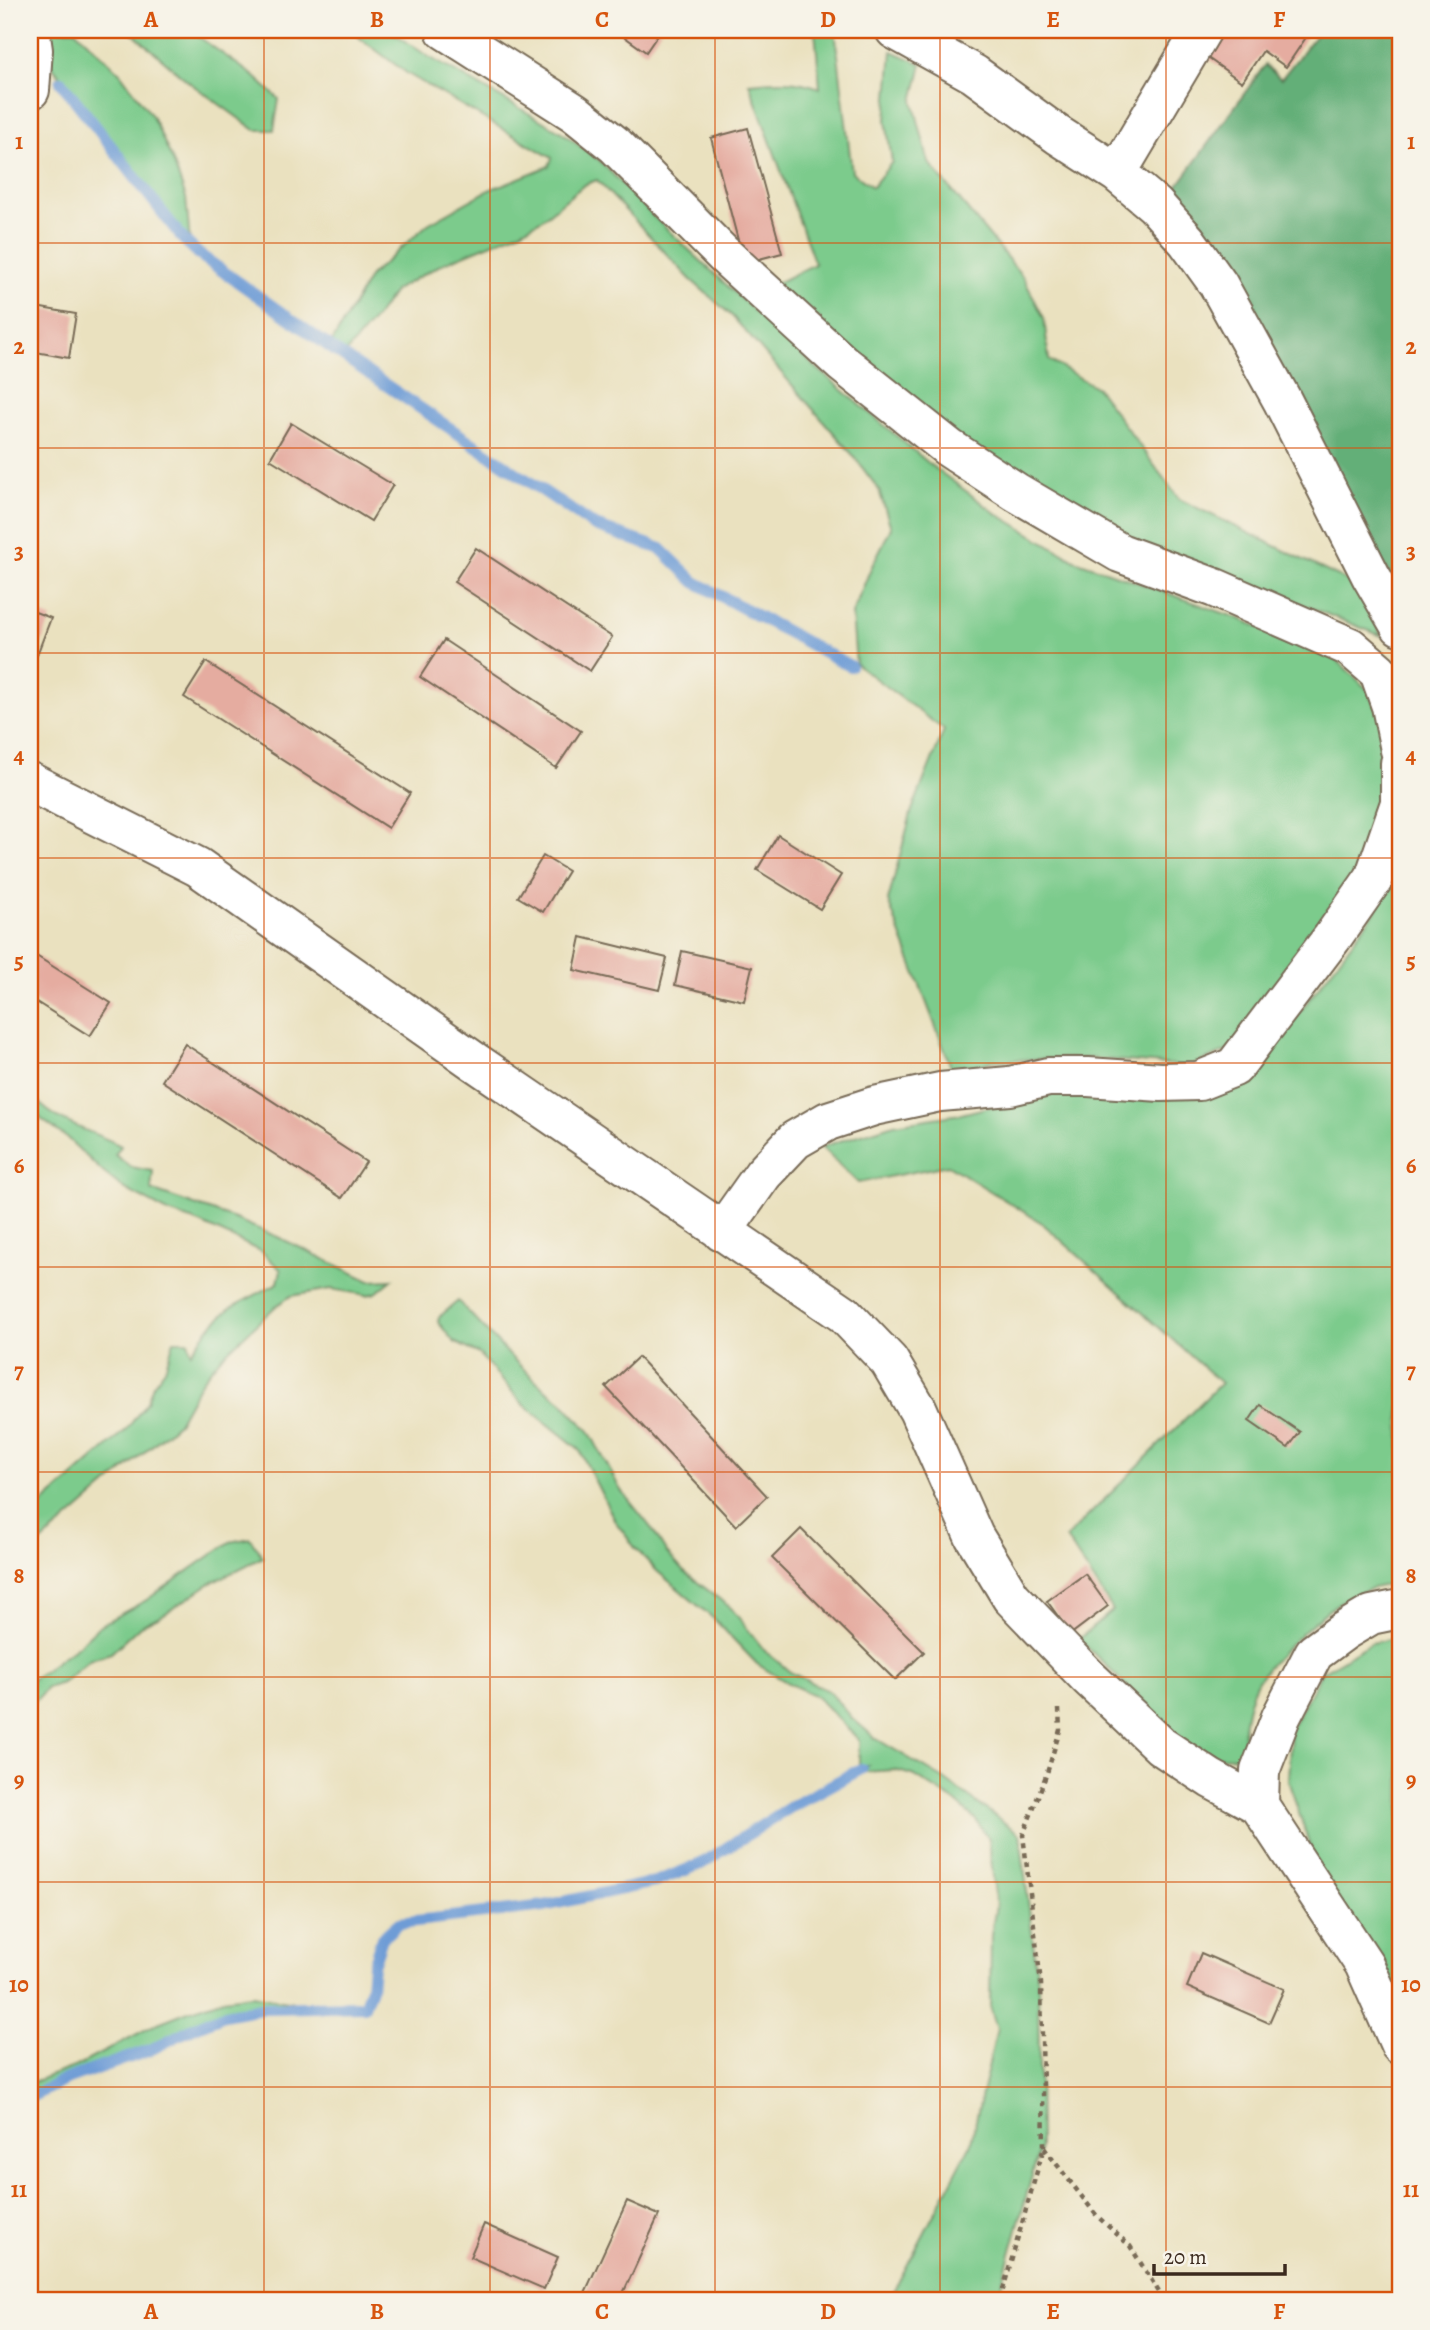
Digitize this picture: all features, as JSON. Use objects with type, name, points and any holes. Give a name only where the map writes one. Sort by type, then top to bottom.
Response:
[{"type":"street","points":[[30,30],[33,51],[30,90]]},
{"type":"street","points":[[445,30],[575,113],[615,145],[723,254],[842,363],[949,448],[1016,492],[1120,553],[1216,588],[1400,666]]},
{"type":"street","points":[[895,30],[974,74],[1058,135],[1118,173],[1156,205],[1187,241],[1218,284],[1282,400],[1371,576],[1400,626]]},
{"type":"street","points":[[1118,173],[1202,30]]},
{"type":"street","points":[[1350,647],[1379,672],[1391,706],[1400,750]]},
{"type":"street","points":[[722,1232],[763,1174],[794,1140],[828,1121],[874,1106],[940,1092],[1010,1086],[1048,1077],[1199,1081],[1234,1067],[1374,878],[1400,803],[1400,763]]},
{"type":"street","points":[[30,782],[198,867],[844,1314],[889,1361],[918,1410],[974,1536],[1011,1597],[1089,1678],[1161,1746],[1211,1779],[1259,1805],[1364,1964],[1400,2045]]},
{"type":"street","points":[[1259,1805],[1260,1771],[1280,1717],[1314,1653],[1371,1615],[1400,1609]]},
{"type":"path","points":[[1000,2300],[1044,2147],[1041,1983],[1023,1835],[1060,1730],[1059,1704]]},
{"type":"path","points":[[1044,2147],[1097,2216],[1130,2246],[1164,2300]]},
{"type":"green space","points":[[45,30],[75,30],[120,73],[152,116],[186,198],[190,243],[50,63]]},
{"type":"green space","points":[[129,30],[189,30],[254,76],[279,99],[274,130],[255,130],[190,83]]},
{"type":"green space","points":[[349,30],[389,30],[429,57],[560,131],[600,161],[655,218],[798,352],[932,466],[997,514],[1075,560],[1240,619],[1337,660],[1368,690],[1384,722],[1388,787],[1360,868],[1230,1050],[1190,1066],[1086,1058],[1036,1059],[991,1061],[954,1075],[888,901],[912,810],[944,730],[856,664],[852,614],[891,528],[879,490],[852,454],[733,317],[690,279],[597,180],[584,185],[541,220],[519,232],[444,263],[395,290],[345,354],[331,344],[370,276],[428,224],[489,190],[549,166],[552,158],[408,74]]},
{"type":"green space","points":[[815,30],[835,30],[852,172],[872,187],[892,162],[886,120],[892,51],[922,64],[913,101],[929,163],[1023,277],[1044,318],[1049,360],[1097,388],[1179,499],[1355,585],[1382,636],[1142,546],[932,422],[775,284],[815,264],[749,83],[785,81],[820,88]]},
{"type":"green space","points":[[1320,30],[1400,30],[1400,593],[1168,199],[1265,65],[1281,79]]},
{"type":"green space","points":[[1400,856],[1400,1582],[1364,1591],[1344,1600],[1297,1638],[1257,1682],[1247,1709],[1242,1756],[1217,1757],[1186,1745],[1079,1639],[1113,1610],[1066,1538],[1221,1383],[1042,1223],[948,1165],[858,1183],[821,1147],[894,1124],[961,1114],[1061,1089],[1158,1095],[1290,1025],[1377,909]]},
{"type":"green space","points":[[30,1091],[38,1102],[59,1118],[121,1146],[115,1155],[131,1167],[153,1171],[151,1190],[235,1219],[370,1281],[392,1280],[376,1293],[367,1295],[331,1289],[291,1296],[276,1306],[221,1357],[202,1380],[178,1423],[30,1552],[30,1515],[126,1430],[147,1402],[153,1385],[165,1369],[174,1341],[188,1341],[191,1352],[211,1326],[230,1308],[278,1283],[281,1270],[261,1251],[200,1223],[168,1212],[123,1188],[67,1138],[41,1119],[30,1106]]},
{"type":"green space","points":[[458,1301],[513,1359],[561,1401],[589,1431],[620,1489],[652,1529],[666,1552],[683,1571],[731,1608],[765,1651],[790,1672],[830,1692],[852,1718],[875,1738],[944,1779],[1020,1834],[1038,1983],[1040,2147],[997,2300],[889,2300],[970,2146],[997,2029],[990,2006],[991,1935],[996,1905],[989,1839],[975,1819],[956,1802],[915,1776],[895,1770],[862,1772],[868,1765],[859,1766],[859,1740],[816,1696],[757,1664],[714,1619],[657,1571],[615,1521],[579,1449],[523,1404],[479,1354],[454,1342],[438,1322],[439,1317]]},
{"type":"green space","points":[[250,1538],[263,1557],[207,1585],[166,1613],[140,1626],[111,1653],[91,1659],[62,1683],[47,1688],[30,1707],[30,1681],[79,1645],[100,1625],[145,1601],[230,1542]]},
{"type":"green space","points":[[1400,1637],[1400,2020],[1316,1865],[1288,1780],[1291,1728],[1322,1672],[1371,1643]]},
{"type":"green space","points":[[253,1995],[293,2002],[223,2013],[148,2047],[64,2077],[30,2094],[30,2083],[77,2066],[158,2023],[223,1999]]},
{"type":"building","points":[[615,30],[661,30],[646,52]]},
{"type":"building","points":[[1218,30],[1311,30],[1286,67],[1263,51],[1242,82],[1202,54]]},
{"type":"building","points":[[748,128],[782,253],[744,263],[711,138]]},
{"type":"building","points":[[30,306],[76,314],[69,358],[30,351]]},
{"type":"building","points":[[291,423],[393,485],[371,521],[270,459]]},
{"type":"building","points":[[476,548],[612,637],[590,671],[454,582]]},
{"type":"building","points":[[30,610],[51,618],[35,660],[30,658]]},
{"type":"building","points":[[444,640],[581,731],[556,768],[420,677]]},
{"type":"building","points":[[206,662],[410,793],[388,828],[184,697]]},
{"type":"building","points":[[778,835],[841,875],[820,909],[757,870]]},
{"type":"building","points":[[543,856],[568,871],[543,912],[518,897]]},
{"type":"building","points":[[581,937],[667,958],[659,990],[574,970]]},
{"type":"building","points":[[682,951],[752,967],[744,1001],[675,985]]},
{"type":"building","points":[[30,952],[111,1003],[90,1036],[30,998]]},
{"type":"building","points":[[185,1044],[366,1162],[342,1198],[162,1081]]},
{"type":"building","points":[[638,1357],[767,1496],[736,1526],[606,1387]]},
{"type":"building","points":[[1260,1405],[1300,1432],[1288,1448],[1249,1421]]},
{"type":"building","points":[[801,1529],[924,1652],[895,1680],[772,1558]]},
{"type":"building","points":[[1085,1574],[1108,1606],[1071,1634],[1047,1601]]},
{"type":"building","points":[[1201,1953],[1284,1989],[1269,2023],[1187,1987]]},
{"type":"building","points":[[627,2201],[659,2215],[620,2300],[591,2300],[583,2297]]},
{"type":"building","points":[[484,2224],[558,2257],[544,2289],[470,2257]]},
{"type":"waterway","points":[[61,82],[183,239],[200,255],[337,352],[595,526],[661,549],[695,582],[850,666]]},
{"type":"waterway","points":[[30,2097],[65,2080],[150,2050],[224,2015],[261,2008],[364,2006],[371,1988],[373,1965],[382,1938],[399,1923],[544,1906],[655,1882],[701,1864],[791,1807],[861,1769]]}]
